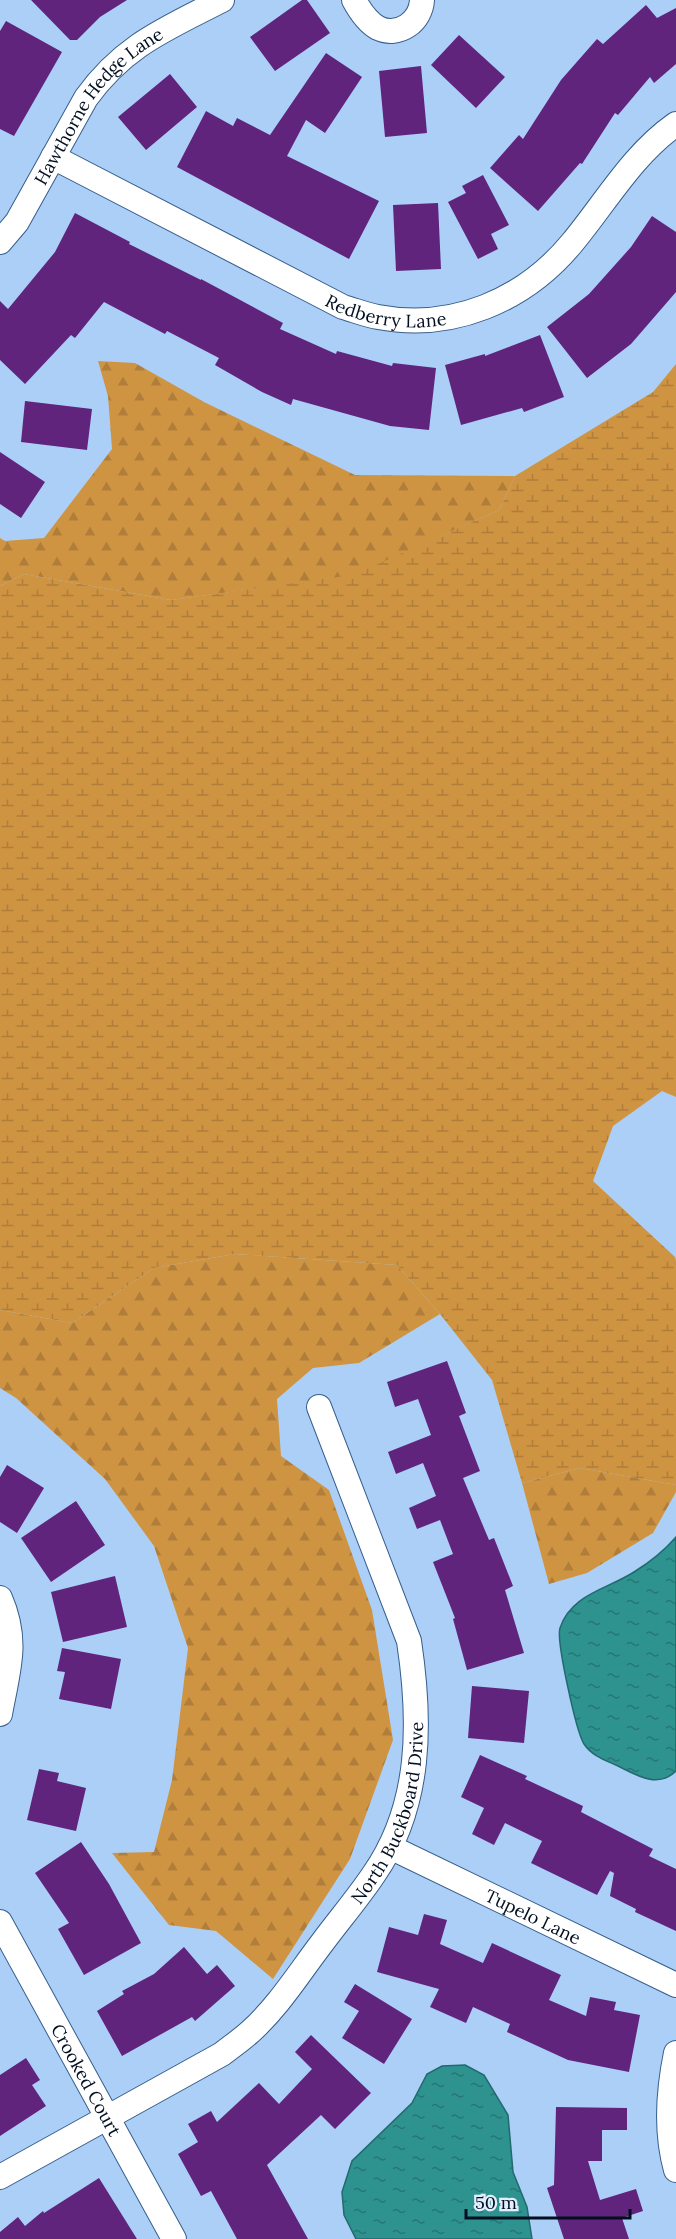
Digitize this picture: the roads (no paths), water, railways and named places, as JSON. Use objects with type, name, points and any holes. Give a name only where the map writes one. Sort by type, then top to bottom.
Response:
[{"type":"street","name":"Hawthorne Hedge Lane","points":[[0,242],[17,222],[86,98],[118,60],[142,42],[222,0]]},
{"type":"street","points":[[354,0],[369,22],[388,31],[399,30],[414,20],[419,14],[422,0]]},
{"type":"street","name":"Redberry Lane","points":[[53,157],[343,307],[376,317],[411,321],[446,319],[480,310],[527,285],[546,270],[570,245],[638,157],[660,135],[676,124]]},
{"type":"street","name":"North Buckboard Drive","points":[[0,2177],[222,2054],[251,2031],[272,2010],[375,1873],[390,1847],[405,1808],[416,1752],[417,1715],[410,1650],[406,1629],[319,1407]]},
{"type":"street","points":[[0,1598],[8,1616],[12,1652],[0,1714]]},
{"type":"street","name":"Tupelo Lane","points":[[390,1847],[676,1985]]},
{"type":"street","name":"Crooked Court","points":[[0,1922],[174,2239]]},
{"type":"street","points":[[676,2053],[670,2079],[668,2117],[676,2170]]},
{"type":"water","points":[[676,1537],[676,1771],[662,1779],[654,1780],[604,1760],[591,1752],[584,1744],[576,1722],[568,1686],[561,1649],[560,1628],[565,1617],[581,1600],[640,1568],[662,1552]]},
{"type":"water","points":[[465,2065],[484,2075],[508,2115],[513,2172],[527,2207],[532,2239],[356,2239],[344,2215],[342,2192],[352,2161],[412,2103],[427,2074],[442,2066]]}]
